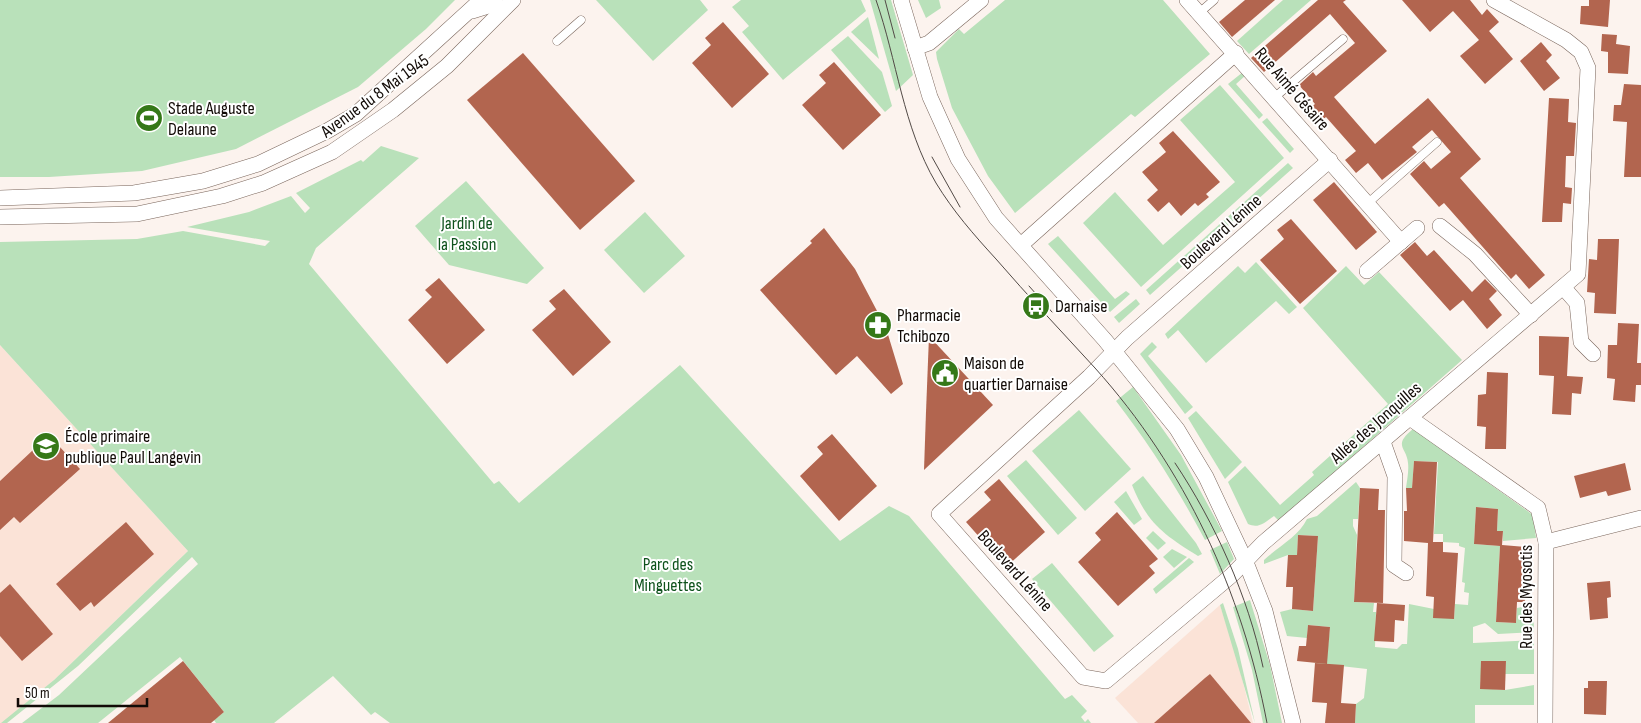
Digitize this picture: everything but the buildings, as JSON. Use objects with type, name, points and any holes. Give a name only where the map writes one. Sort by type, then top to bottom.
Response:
[{"type":"street","name":"Avenue du 8 Mai 1945","points":[[0,198],[134,193],[203,181],[258,164],[327,131],[356,114],[481,0]]},
{"type":"street","name":"Avenue du 8 Mai 1945","points":[[468,12],[488,6],[495,0]]},
{"type":"street","name":"Avenue du 8 Mai 1945","points":[[0,217],[137,214],[222,196],[263,183],[332,152],[393,110],[447,66],[514,0]]},
{"type":"street","points":[[901,0],[941,126],[958,159],[996,218],[1022,244],[1115,352],[1177,429],[1206,478],[1245,560],[1265,610],[1293,723]]},
{"type":"street","points":[[915,48],[928,43],[981,0]]},
{"type":"street","name":"Rue Aimé Césaire","points":[[1187,0],[1275,97],[1401,242]]},
{"type":"street","name":"Allée des Jonquilles","points":[[1245,560],[1578,274],[1588,68],[1581,52],[1566,40],[1494,0]]},
{"type":"street","points":[[1022,244],[1147,130],[1236,53]]},
{"type":"street","name":"Boulevard Lénine","points":[[1245,560],[1232,575],[1106,681],[1083,677],[940,514],[1115,352],[1330,160]]},
{"type":"street","points":[[1440,226],[1475,254],[1530,315]]},
{"type":"street","points":[[1368,271],[1417,228]]},
{"type":"street","points":[[1563,287],[1577,303],[1581,342],[1593,354]]},
{"type":"street","name":"Rue des Myosotis","points":[[1410,418],[1538,508],[1546,542],[1545,723]]},
{"type":"street","points":[[1383,442],[1395,476],[1394,565],[1406,573]]},
{"type":"street","points":[[1546,542],[1641,518]]},
{"type":"lane","points":[[1199,13],[1214,0]]},
{"type":"lane","points":[[558,41],[581,20]]},
{"type":"lane","points":[[1275,97],[1343,39]]},
{"type":"lane","points":[[1368,203],[1437,142]]},
{"type":"shaded area","name":"École primaire publique Paul Langevin","points":[[0,345],[188,551],[54,680],[4,723],[0,723]]},
{"type":"shaded area","points":[[1220,605],[1236,654],[1253,723],[1138,723],[1115,698]]},
{"type":"green space","name":"Stade Auguste Delaune","points":[[0,0],[455,0],[426,29],[358,87],[236,149],[142,171],[49,177],[0,177]]},
{"type":"green space","points":[[596,0],[700,0],[708,10],[653,61]]},
{"type":"green space","points":[[741,0],[861,0],[866,11],[783,80],[742,32],[749,26],[732,7]]},
{"type":"green space","points":[[870,0],[891,0],[913,75],[896,91]]},
{"type":"green space","points":[[918,0],[939,0],[941,8],[926,18]]},
{"type":"green space","points":[[1005,0],[1163,0],[1210,54],[1135,117],[1131,114],[1015,213],[988,176],[952,108],[936,52],[959,29],[964,34]]},
{"type":"green space","points":[[1283,0],[1311,0],[1249,54],[1237,41]]},
{"type":"green space","points":[[868,17],[879,59],[851,32]]},
{"type":"green space","points":[[848,36],[882,72],[892,106],[885,112],[831,50]]},
{"type":"green space","points":[[1243,72],[1246,75],[1236,84],[1263,115],[1259,119],[1228,84]]},
{"type":"green space","points":[[1220,85],[1284,158],[1141,287],[1083,223],[1115,192],[1163,245],[1235,182],[1180,120]]},
{"type":"green space","points":[[1267,118],[1294,149],[1290,153],[1262,122]]},
{"type":"green space","name":"Parc des Minguettes","points":[[381,146],[419,158],[316,248],[309,264],[494,484],[499,481],[519,503],[680,365],[840,541],[889,506],[909,516],[1065,699],[1072,695],[1087,711],[1081,717],[1085,722],[1088,719],[1091,723],[390,723],[375,712],[371,715],[333,676],[274,723],[216,723],[214,720],[224,712],[180,657],[98,723],[22,723],[59,695],[198,564],[192,557],[78,666],[7,723],[1,723],[54,680],[188,551],[0,345],[0,242],[137,239],[183,231],[265,246],[270,241],[187,227],[249,212],[291,196],[305,213],[310,208],[296,193],[361,160],[363,162]]},
{"type":"green space","points":[[1288,163],[1293,168],[1150,295],[1146,290]]},
{"type":"green space","name":"Jardin de la Passion","points":[[466,181],[544,268],[527,284],[449,265],[415,226]]},
{"type":"green space","points":[[645,212],[685,256],[644,293],[604,250]]},
{"type":"green space","points":[[1058,236],[1115,299],[1126,291],[1130,294],[1110,312],[1048,244]]},
{"type":"green space","points":[[1256,262],[1297,307],[1289,314],[1276,301],[1206,363],[1178,330],[1168,339],[1165,334],[1238,266],[1245,273]]},
{"type":"green space","points":[[1346,266],[1364,285],[1379,272],[1462,360],[1279,521],[1274,516],[1259,525],[1248,524],[1228,482],[1245,466],[1280,505],[1314,475],[1312,472],[1388,404],[1303,308]]},
{"type":"green space","points":[[1136,299],[1140,304],[1119,323],[1114,317]]},
{"type":"green space","points":[[1152,342],[1157,347],[1148,356],[1193,407],[1185,414],[1140,354]]},
{"type":"green space","points":[[1133,387],[1181,455],[1222,531],[1205,540],[1164,469],[1116,401]]},
{"type":"green space","points":[[1079,410],[1131,469],[1085,511],[1032,451]]},
{"type":"green space","points":[[1196,411],[1242,462],[1225,479],[1188,418]]},
{"type":"green space","points":[[1413,429],[1533,515],[1536,538],[1503,541],[1503,531],[1497,531],[1498,509],[1476,507],[1474,544],[1500,546],[1496,622],[1516,623],[1517,608],[1533,605],[1534,632],[1498,634],[1485,623],[1473,627],[1473,643],[1534,640],[1534,674],[1505,674],[1506,661],[1482,661],[1480,688],[1505,690],[1534,685],[1534,705],[1475,705],[1475,723],[1355,723],[1356,704],[1364,698],[1367,669],[1314,663],[1327,655],[1330,627],[1308,625],[1307,638],[1287,636],[1280,612],[1292,609],[1313,611],[1318,536],[1298,535],[1297,555],[1288,555],[1264,564],[1264,560],[1294,536],[1307,519],[1317,516],[1356,482],[1360,488],[1358,519],[1353,519],[1353,526],[1357,535],[1354,602],[1374,603],[1373,612],[1376,612],[1375,647],[1397,649],[1402,644],[1407,644],[1409,604],[1434,609],[1454,619],[1455,604],[1468,605],[1469,593],[1464,592],[1465,583],[1462,582],[1465,548],[1459,546],[1459,543],[1443,542],[1443,534],[1434,534],[1438,462],[1414,461],[1412,488],[1406,488],[1408,463],[1402,443],[1403,439]]},
{"type":"green space","points":[[1026,460],[1077,518],[1058,535],[1007,476]]},
{"type":"green space","points":[[1143,476],[1196,543],[1202,554],[1198,556],[1175,541],[1151,519],[1132,485]]},
{"type":"green space","points":[[1126,491],[1142,519],[1134,525],[1114,502]]},
{"type":"green space","points":[[1153,531],[1166,543],[1158,550],[1146,538]]},
{"type":"green space","points":[[1227,542],[1234,559],[1220,574],[1210,550]]},
{"type":"green space","points":[[1172,549],[1187,557],[1174,568],[1163,557]]},
{"type":"green space","points":[[1189,558],[1194,562],[1156,594],[1153,589]]},
{"type":"green space","points":[[1052,563],[1114,636],[1094,652],[1032,579]]},
{"type":"green space","points":[[1250,600],[1270,665],[1282,723],[1263,723],[1252,670],[1233,607]]},
{"type":"green space","points":[[1223,603],[1238,649],[1255,723],[1220,605]]},
{"type":"tram line","points":[[876,0],[908,116],[925,162],[936,183],[972,232],[1095,368],[1127,407],[1156,447],[1182,489],[1225,579],[1242,626],[1256,674],[1267,723]]},
{"type":"tram line","points":[[885,0],[895,38]]},
{"type":"tram line","points":[[932,157],[960,207]]},
{"type":"tram line","points":[[1029,286],[1052,312]]},
{"type":"tram line","points":[[1175,463],[1204,510],[1228,561],[1249,614],[1263,667]]},
{"type":"place","name":"Stade Auguste Delaune","points":[[149,118]]},
{"type":"place","name":"Darnaise","points":[[1036,306]]},
{"type":"place","name":"Pharmacie Tchibozo","points":[[878,325]]},
{"type":"place","name":"Maison de quartier Darnaise","points":[[945,373]]},
{"type":"place","name":"École primaire publique Paul Langevin","points":[[46,446]]}]
